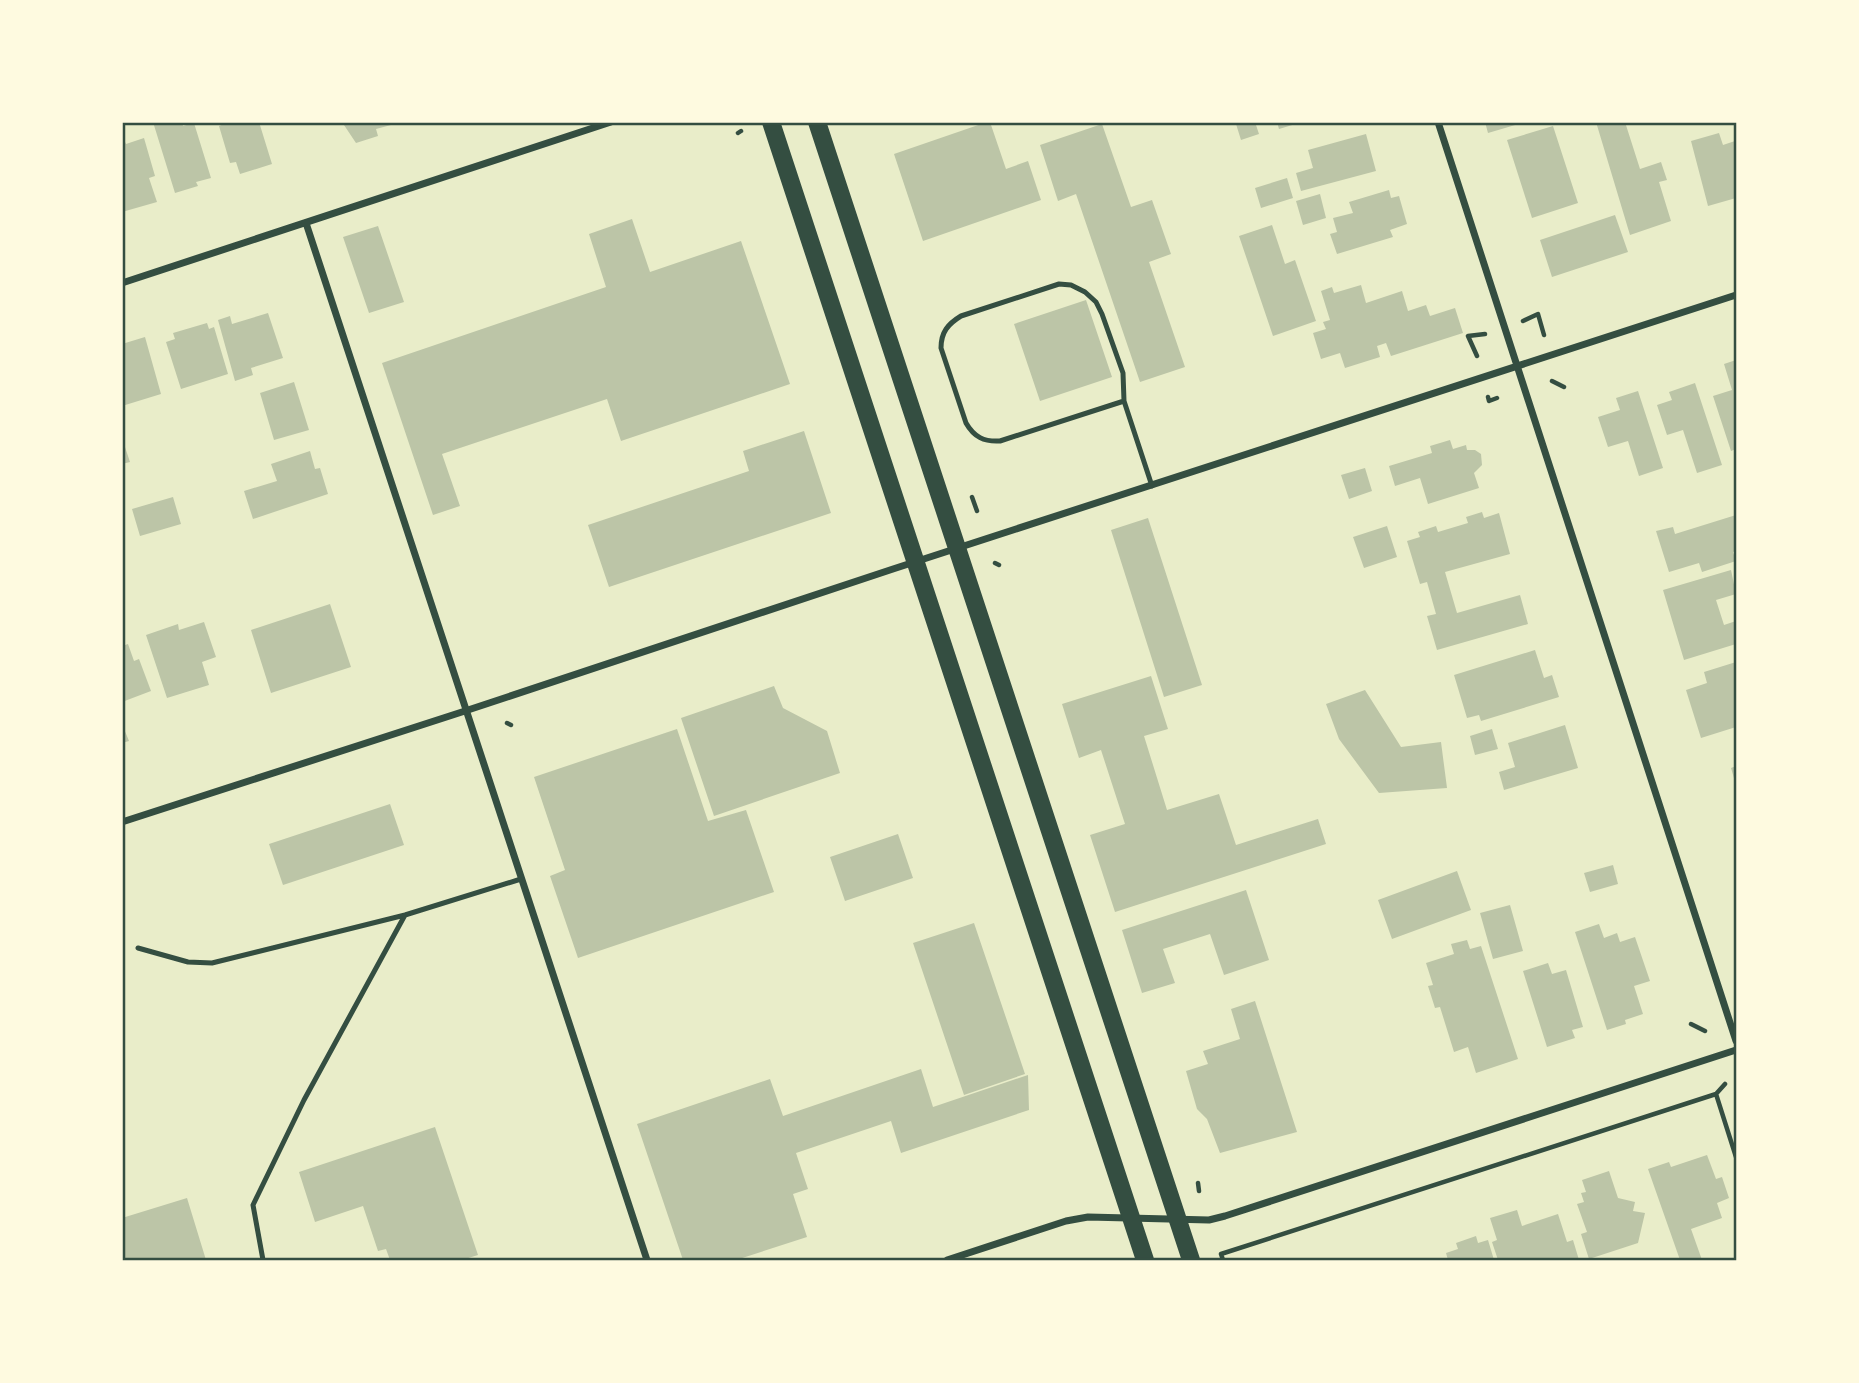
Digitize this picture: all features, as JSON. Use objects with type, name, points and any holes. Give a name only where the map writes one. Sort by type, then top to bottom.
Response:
[{"type":"main road","points":[[771,122],[1145,1261]]},
{"type":"main road","points":[[817,122],[1191,1261]]},
{"type":"street","points":[[122,283],[611,122]]},
{"type":"street","points":[[1438,122],[1737,1041]]},
{"type":"street","points":[[306,223],[647,1261]]},
{"type":"street","points":[[122,822],[915,561],[1737,295]]},
{"type":"street","points":[[947,1261],[1066,1221],[1088,1217],[1209,1220],[1226,1216],[1737,1050]]},
{"type":"lane","points":[[1124,401],[1000,441],[992,442],[977,437],[966,423],[941,348],[944,331],[961,316],[1059,284],[1078,289],[1096,302],[1123,373],[1124,401],[1152,486]]},
{"type":"lane","points":[[138,948],[188,962],[212,963],[405,915],[521,879]]},
{"type":"lane","points":[[263,1261],[253,1205],[310,1089],[405,915]]},
{"type":"path","points":[[1523,321],[1538,314],[1544,335]]},
{"type":"path","points":[[1477,356],[1468,336],[1485,334]]},
{"type":"path","points":[[1552,381],[1564,387]]},
{"type":"path","points":[[1488,397],[1489,401],[1497,398]]},
{"type":"path","points":[[972,497],[977,511]]},
{"type":"path","points":[[1691,1024],[1705,1031]]},
{"type":"path","points":[[1221,1254],[1716,1094],[1725,1084]]},
{"type":"path","points":[[1716,1094],[1737,1157]]},
{"type":"path","points":[[1198,1183],[1199,1191]]},
{"type":"building","points":[[153,122],[182,122],[183,126],[194,123],[211,178],[196,182],[198,186],[175,193]]},
{"type":"building","points":[[229,122],[259,122],[272,164],[240,174],[236,162],[230,163],[219,126]]},
{"type":"building","points":[[342,122],[390,122],[391,125],[376,129],[378,136],[356,143]]},
{"type":"building","points":[[990,122],[1006,169],[1028,161],[1041,200],[923,241],[894,154]]},
{"type":"building","points":[[1255,122],[1259,134],[1241,140],[1236,124]]},
{"type":"building","points":[[1277,122],[1299,122],[1299,123],[1279,129]]},
{"type":"building","points":[[1485,122],[1522,122],[1522,123],[1488,133]]},
{"type":"building","points":[[1596,122],[1625,122],[1640,169],[1661,162],[1667,180],[1659,182],[1671,221],[1630,235]]},
{"type":"building","points":[[1102,124],[1131,207],[1152,200],[1171,254],[1149,262],[1185,367],[1140,382],[1076,194],[1058,201],[1040,145]]},
{"type":"building","points":[[1553,126],[1578,203],[1532,218],[1507,140]]},
{"type":"building","points":[[1719,133],[1723,145],[1735,141],[1736,198],[1708,206],[1691,141]]},
{"type":"building","points":[[1366,134],[1376,171],[1301,191],[1296,173],[1313,168],[1308,150]]},
{"type":"building","points":[[122,136],[126,144],[144,138],[155,176],[149,178],[157,202],[122,212]]},
{"type":"building","points":[[1287,178],[1293,198],[1261,208],[1255,188]]},
{"type":"building","points":[[1389,190],[1391,198],[1399,196],[1407,224],[1390,230],[1393,237],[1337,254],[1330,234],[1337,232],[1333,218],[1353,213],[1349,202]]},
{"type":"building","points":[[1320,194],[1326,218],[1303,225],[1296,201]]},
{"type":"building","points":[[1615,215],[1628,252],[1552,277],[1540,240]]},
{"type":"building","points":[[632,219],[650,272],[741,241],[790,384],[621,441],[607,399],[442,454],[460,506],[433,515],[382,363],[606,287],[589,234]]},
{"type":"building","points":[[1272,225],[1285,264],[1295,260],[1316,321],[1273,336],[1239,236]]},
{"type":"building","points":[[378,226],[404,302],[369,313],[343,237]]},
{"type":"building","points":[[1361,285],[1366,303],[1402,291],[1408,311],[1426,305],[1430,316],[1455,308],[1463,333],[1391,356],[1386,343],[1377,346],[1380,357],[1345,368],[1340,353],[1321,359],[1313,333],[1326,329],[1323,322],[1330,320],[1321,291],[1332,287],[1334,293]]},
{"type":"building","points":[[1086,300],[1112,377],[1040,401],[1014,324]]},
{"type":"building","points":[[268,313],[283,358],[251,368],[253,375],[235,381],[218,320],[230,316],[232,324]]},
{"type":"building","points":[[207,323],[209,329],[214,327],[228,374],[181,389],[166,342],[175,339],[173,333]]},
{"type":"building","points":[[145,337],[161,394],[122,406],[122,344]]},
{"type":"building","points":[[1736,360],[1736,449],[1731,451],[1713,396],[1732,390],[1724,364]]},
{"type":"building","points":[[294,382],[309,430],[274,440],[260,393]]},
{"type":"building","points":[[1695,383],[1722,465],[1697,473],[1683,430],[1667,435],[1657,405],[1672,400],[1669,392]]},
{"type":"building","points":[[1638,391],[1663,468],[1639,476],[1628,441],[1608,447],[1598,417],[1620,410],[1616,398]]},
{"type":"building","points":[[804,431],[831,513],[609,587],[588,525],[749,471],[743,451]]},
{"type":"building","points":[[122,438],[130,462],[122,464]]},
{"type":"building","points":[[1450,440],[1453,449],[1466,445],[1467,450],[1475,450],[1481,454],[1482,465],[1474,473],[1479,488],[1428,504],[1420,478],[1395,486],[1389,466],[1432,453],[1430,446]]},
{"type":"building","points":[[310,451],[315,469],[320,468],[328,494],[253,519],[244,491],[277,481],[271,464]]},
{"type":"building","points":[[1365,468],[1372,491],[1349,499],[1341,475]]},
{"type":"building","points":[[173,497],[181,524],[140,536],[132,509]]},
{"type":"building","points":[[1482,512],[1484,518],[1499,513],[1510,554],[1445,572],[1457,613],[1520,595],[1528,624],[1437,650],[1427,616],[1436,614],[1427,582],[1420,584],[1407,541],[1420,537],[1418,532],[1436,526],[1438,532],[1468,523],[1466,517]]},
{"type":"building","points":[[1736,515],[1736,551],[1733,552],[1736,561],[1702,572],[1699,563],[1669,572],[1656,531],[1673,527],[1675,534]]},
{"type":"building","points":[[1148,518],[1202,685],[1164,697],[1111,530]]},
{"type":"building","points":[[1387,526],[1397,557],[1364,568],[1353,537]]},
{"type":"building","points":[[1731,570],[1736,594],[1716,600],[1724,625],[1736,621],[1736,644],[1684,660],[1663,590]]},
{"type":"building","points":[[330,604],[351,667],[271,693],[251,630]]},
{"type":"building","points":[[204,622],[216,657],[202,662],[209,685],[167,698],[146,635],[178,624],[179,630]]},
{"type":"building","points":[[128,644],[134,661],[139,659],[151,691],[122,702],[122,646]]},
{"type":"building","points":[[1535,650],[1544,678],[1552,675],[1559,697],[1481,721],[1479,715],[1467,718],[1454,675]]},
{"type":"building","points":[[1736,662],[1736,727],[1701,738],[1686,690],[1707,683],[1704,672]]},
{"type":"building","points":[[1151,676],[1168,729],[1144,736],[1167,810],[1219,794],[1236,845],[1318,819],[1326,844],[1115,912],[1090,835],[1125,824],[1101,750],[1079,758],[1062,704]]},
{"type":"building","points":[[774,686],[783,708],[827,731],[840,773],[714,816],[681,718]]},
{"type":"building","points":[[1365,690],[1401,747],[1441,742],[1447,788],[1379,793],[1339,739],[1326,704]]},
{"type":"building","points":[[122,724],[129,741],[122,743]]},
{"type":"building","points":[[1565,725],[1578,768],[1504,790],[1499,772],[1515,767],[1508,743]]},
{"type":"building","points":[[677,729],[708,821],[746,810],[774,892],[578,958],[550,876],[565,870],[534,777]]},
{"type":"building","points":[[1492,729],[1498,749],[1475,755],[1470,736]]},
{"type":"building","points":[[1736,766],[1736,785],[1731,768]]},
{"type":"building","points":[[390,804],[404,845],[283,885],[269,844]]},
{"type":"building","points":[[898,834],[913,878],[845,901],[830,857]]},
{"type":"building","points":[[1613,865],[1618,884],[1590,892],[1584,873]]},
{"type":"building","points":[[1457,871],[1471,910],[1392,939],[1378,900]]},
{"type":"building","points":[[1246,890],[1269,960],[1224,975],[1210,934],[1163,949],[1175,983],[1142,993],[1122,930]]},
{"type":"building","points":[[1510,905],[1523,951],[1493,959],[1480,913]]},
{"type":"building","points":[[974,923],[1025,1074],[964,1095],[913,943]]},
{"type":"building","points":[[1599,924],[1604,938],[1617,933],[1620,942],[1635,937],[1650,981],[1634,986],[1643,1014],[1625,1020],[1626,1024],[1607,1030],[1575,932]]},
{"type":"building","points":[[1467,940],[1470,949],[1481,946],[1518,1059],[1476,1073],[1468,1047],[1454,1052],[1440,1007],[1435,1008],[1428,986],[1433,985],[1426,963],[1454,954],[1451,944]]},
{"type":"building","points":[[1548,963],[1552,974],[1566,970],[1583,1027],[1572,1030],[1575,1038],[1547,1047],[1523,971]]},
{"type":"building","points":[[1255,1001],[1297,1132],[1220,1153],[1207,1119],[1197,1109],[1186,1071],[1208,1064],[1203,1051],[1240,1039],[1231,1009]]},
{"type":"building","points":[[921,1069],[933,1107],[1028,1075],[1029,1110],[901,1153],[891,1121],[796,1153],[808,1189],[793,1194],[807,1237],[736,1260],[683,1260],[637,1124],[770,1079],[783,1116]]},
{"type":"building","points":[[435,1127],[478,1255],[462,1260],[390,1260],[386,1249],[378,1251],[363,1206],[315,1222],[299,1172]]},
{"type":"building","points":[[1707,1155],[1716,1179],[1722,1177],[1729,1198],[1717,1203],[1722,1218],[1691,1229],[1702,1260],[1680,1260],[1648,1169],[1669,1162],[1671,1167]]},
{"type":"building","points":[[1609,1171],[1618,1198],[1635,1202],[1633,1211],[1645,1213],[1638,1243],[1589,1259],[1581,1234],[1587,1232],[1577,1204],[1584,1202],[1581,1193],[1586,1192],[1582,1180]]},
{"type":"building","points":[[187,1198],[206,1260],[122,1260],[122,1218]]},
{"type":"building","points":[[1517,1210],[1522,1226],[1558,1214],[1567,1242],[1573,1240],[1579,1260],[1498,1260],[1492,1242],[1497,1240],[1490,1218]]},
{"type":"building","points":[[1476,1236],[1478,1243],[1488,1240],[1494,1260],[1448,1260],[1446,1253],[1458,1249],[1456,1243]]}]
